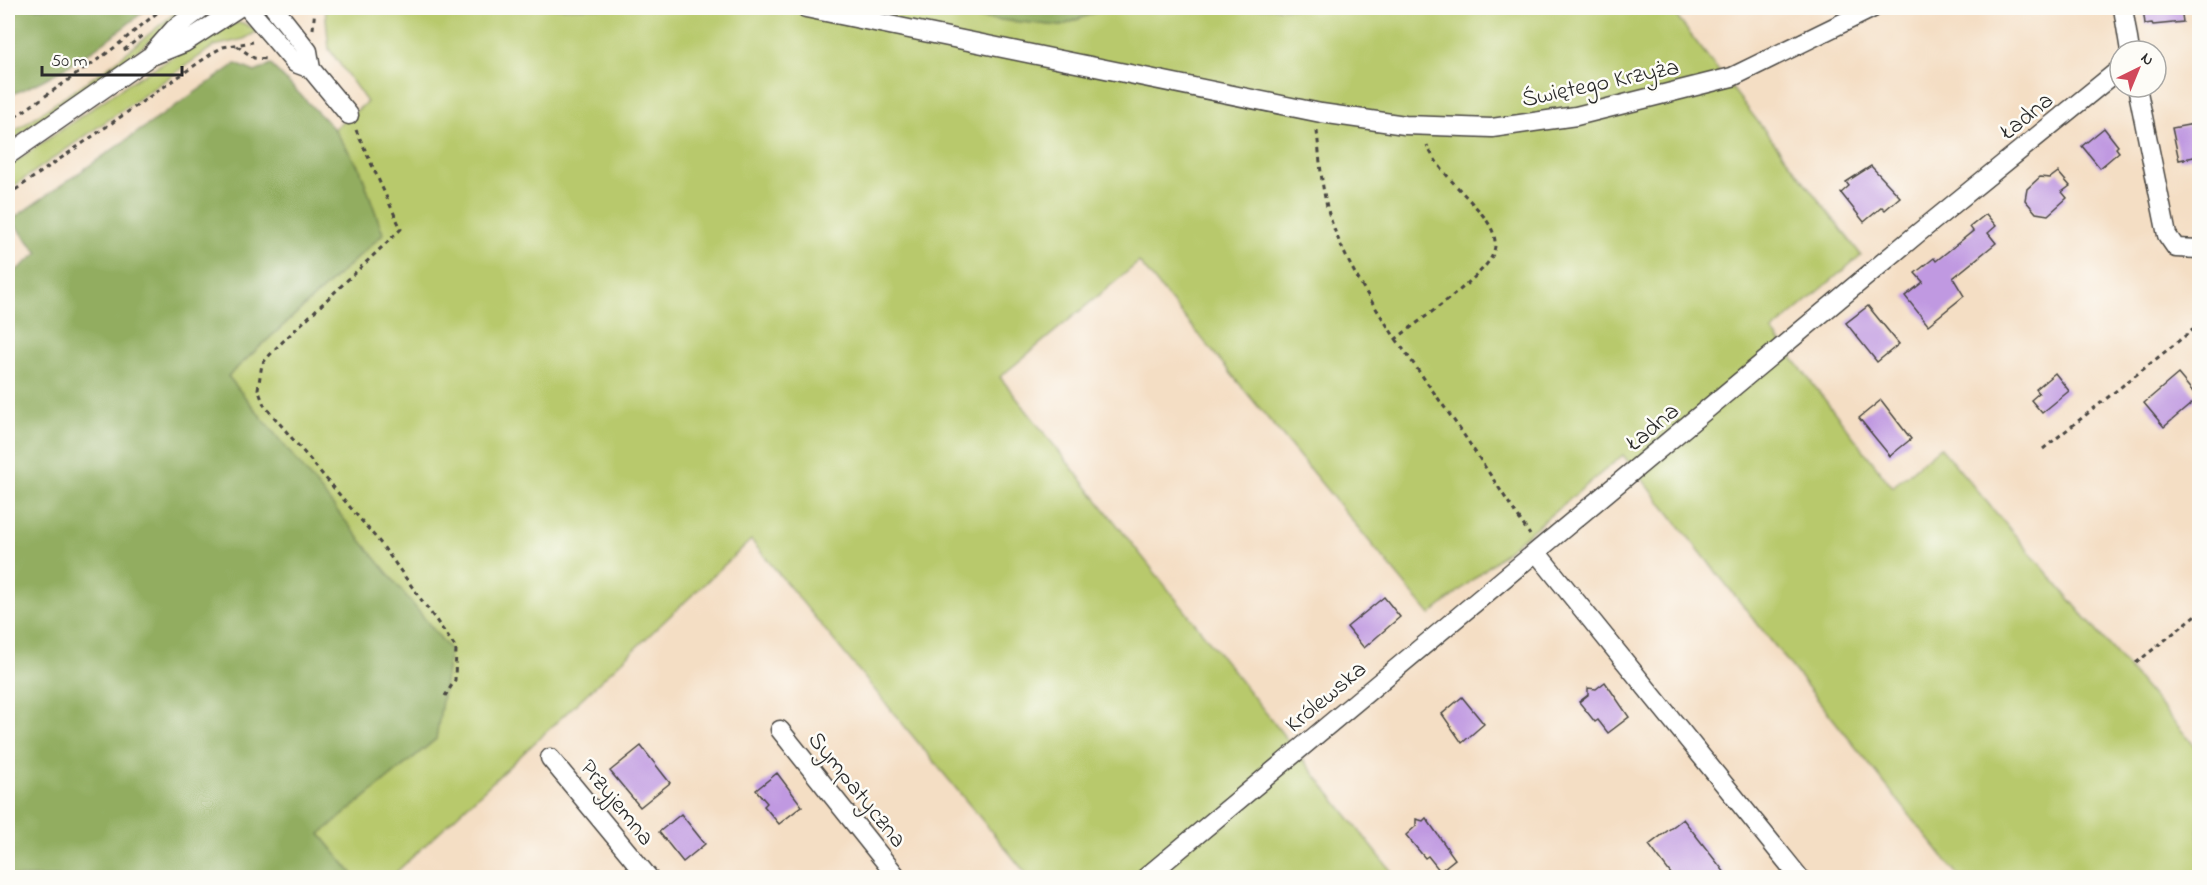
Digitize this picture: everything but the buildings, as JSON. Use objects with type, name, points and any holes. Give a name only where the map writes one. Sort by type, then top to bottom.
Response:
[{"type":"street","points":[[149,57],[174,29],[202,8]]},
{"type":"street","points":[[8,155],[149,57],[184,43],[238,8]]},
{"type":"street","points":[[248,8],[295,63],[311,69],[349,115]]},
{"type":"street","points":[[274,8],[308,51],[311,69]]},
{"type":"street","name":"Świętego Krzyża","points":[[806,8],[1318,113],[1421,126],[1492,128],[1576,116],[1732,77],[1874,8]]},
{"type":"street","points":[[2123,8],[2128,39]]},
{"type":"street","name":"Ładna","points":[[1537,553],[1917,234],[2108,79]]},
{"type":"street","points":[[2139,99],[2167,235],[2176,248],[2199,249]]},
{"type":"street","points":[[1537,553],[1800,878]]},
{"type":"street","name":"Królewska","points":[[1145,878],[1537,553]]},
{"type":"street","name":"Sympatyczna","points":[[780,730],[898,878]]},
{"type":"street","name":"Przyjemna","points":[[550,758],[648,878]]},
{"type":"path","points":[[8,122],[110,51],[163,8]]},
{"type":"path","points":[[446,8],[458,10],[486,8]]},
{"type":"path","points":[[8,195],[214,52],[260,40]]},
{"type":"path","points":[[237,46],[254,58],[288,55]]},
{"type":"path","points":[[1318,113],[1322,184],[1329,216],[1339,241],[1368,295],[1396,339],[1522,520],[1537,553]]},
{"type":"path","points":[[349,115],[400,229],[275,349],[262,364],[258,389],[264,405],[286,434],[382,545],[456,648],[455,680],[445,696]]},
{"type":"path","points":[[1396,339],[1481,270],[1493,254],[1495,243],[1488,222],[1430,151],[1421,126]]},
{"type":"path","points":[[2043,449],[2199,324]]},
{"type":"path","points":[[2136,663],[2199,612]]},
{"type":"green space","points":[[8,8],[148,8],[64,69],[8,96]]},
{"type":"green space","points":[[181,8],[191,8],[114,69],[8,143],[8,136],[114,63]]},
{"type":"green space","points":[[325,8],[446,8],[458,10],[486,8],[905,8],[912,11],[1061,26],[1106,8],[1670,8],[1861,255],[1772,331],[1892,487],[1940,447],[2199,751],[2199,877],[1959,877],[1623,455],[1430,615],[1139,262],[1000,377],[1396,877],[1029,877],[751,540],[391,877],[355,877],[320,834],[436,739],[228,376],[383,234],[360,169],[334,129],[367,102],[329,49]]},
{"type":"green space","points":[[905,8],[1106,8],[1061,26],[912,11]]},
{"type":"green space","points":[[243,23],[258,31],[244,39],[214,46],[8,190],[8,167],[129,83],[229,24]]},
{"type":"green space","points":[[236,64],[255,72],[271,65],[334,129],[360,169],[383,234],[228,376],[450,650],[436,739],[320,834],[355,877],[8,877],[8,277],[38,253],[11,220]]}]
